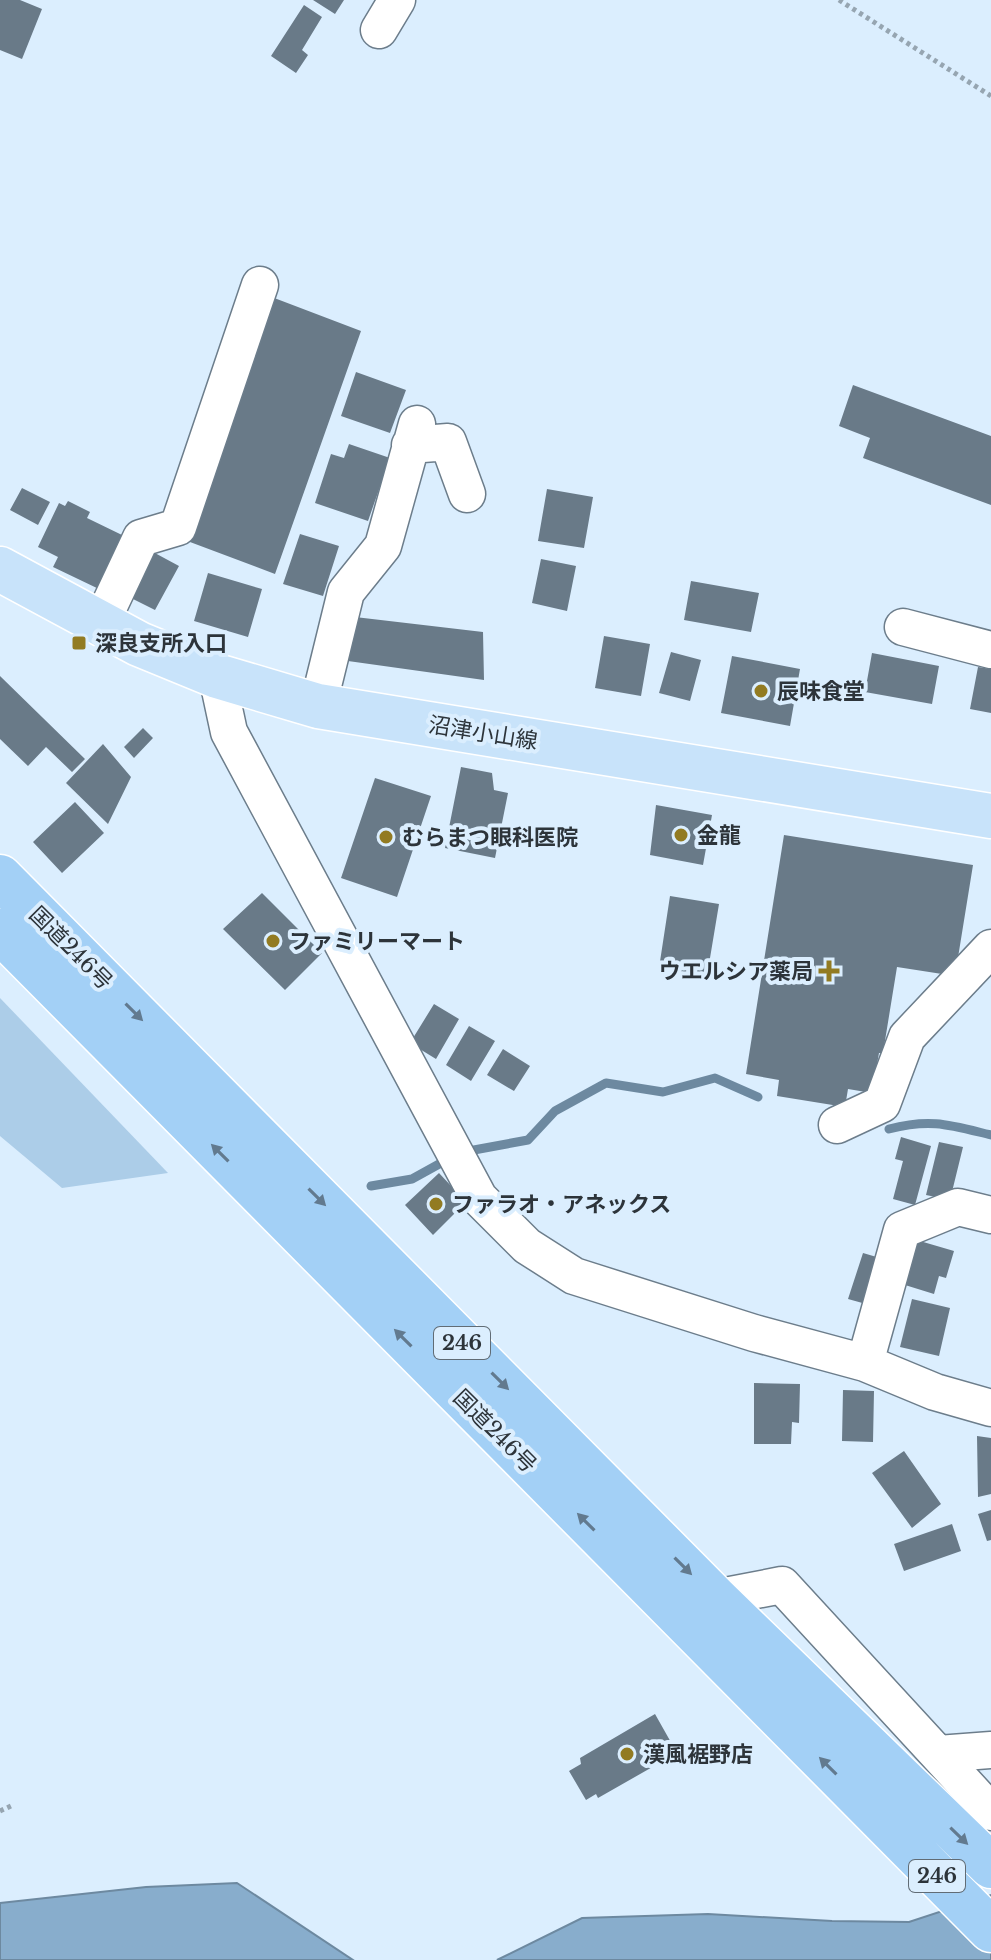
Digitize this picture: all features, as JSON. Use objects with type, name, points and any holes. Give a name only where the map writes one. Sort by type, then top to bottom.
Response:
[{"type":"highway","name":"国道246号","points":[[0,877],[715,1598],[991,1866]]},
{"type":"highway","name":"国道246号","points":[[0,931],[991,1930]]},
{"type":"main road","name":"沼津小山線","points":[[0,569],[139,644],[217,676],[318,706],[991,816]]},
{"type":"street","points":[[101,623],[141,538],[178,527],[260,285]]},
{"type":"street","points":[[318,706],[346,592],[383,546],[414,435],[448,442],[467,494]]},
{"type":"street","points":[[903,627],[991,650]]},
{"type":"street","points":[[217,676],[229,732],[479,1198],[527,1246],[574,1276],[754,1333],[865,1363],[935,1392],[991,1408]]},
{"type":"street","points":[[837,1125],[882,1104],[907,1037],[991,948]]},
{"type":"street","points":[[865,1363],[902,1230],[958,1207],[991,1215]]},
{"type":"street","points":[[715,1598],[782,1585],[991,1812]]},
{"type":"street","points":[[938,1754],[991,1750]]},
{"type":"path","points":[[839,0],[991,96]]},
{"type":"path","points":[[0,1811],[13,1805]]},
{"type":"shaded area","points":[[0,998],[168,1173],[62,1188],[0,1136]]},
{"type":"shaded area","points":[[237,1883],[353,1960],[0,1960],[0,1903],[146,1887]]},
{"type":"shaded area","points":[[991,1895],[991,1960],[497,1960],[582,1918],[708,1914],[909,1922]]},
{"type":"building","points":[[0,0],[20,0],[42,9],[22,59],[0,50]]},
{"type":"building","points":[[313,0],[344,0],[335,14]]},
{"type":"building","points":[[304,5],[322,17],[302,50],[308,55],[296,73],[271,56]]},
{"type":"building","points":[[269,296],[361,331],[275,574],[182,539]]},
{"type":"building","points":[[356,372],[406,390],[390,433],[341,416]]},
{"type":"building","points":[[853,385],[991,436],[991,505],[863,458],[870,438],[839,426]]},
{"type":"building","points":[[349,444],[390,458],[368,521],[315,503],[331,454],[344,458]]},
{"type":"building","points":[[22,488],[50,502],[38,525],[10,510]]},
{"type":"building","points":[[547,489],[593,497],[584,548],[538,541]]},
{"type":"building","points":[[68,501],[90,512],[87,518],[122,535],[101,590],[53,567],[58,557],[38,547],[59,503],[65,506]]},
{"type":"building","points":[[300,534],[339,546],[323,596],[283,584]]},
{"type":"building","points":[[153,552],[179,566],[155,610],[129,597]]},
{"type":"building","points":[[541,559],[576,566],[567,611],[532,603]]},
{"type":"building","points":[[208,573],[262,589],[248,637],[194,621]]},
{"type":"building","points":[[691,581],[759,593],[751,632],[684,620]]},
{"type":"building","points":[[355,617],[483,632],[484,680],[348,661]]},
{"type":"building","points":[[604,636],[650,644],[641,696],[595,688]]},
{"type":"building","points":[[671,652],[701,660],[690,701],[659,693]]},
{"type":"building","points":[[872,653],[939,666],[932,704],[865,692]]},
{"type":"building","name":"辰味食堂","points":[[732,656],[800,669],[790,726],[721,713]]},
{"type":"building","points":[[978,667],[991,669],[991,713],[970,709]]},
{"type":"building","points":[[0,676],[85,759],[72,772],[46,747],[28,766],[0,739]]},
{"type":"building","points":[[143,728],[153,738],[134,758],[124,747]]},
{"type":"building","points":[[103,744],[131,777],[108,824],[66,783]]},
{"type":"building","points":[[461,767],[492,773],[494,790],[508,793],[495,858],[445,848]]},
{"type":"building","name":"むらまつ眼科医院","points":[[375,778],[431,796],[397,897],[341,878]]},
{"type":"building","points":[[75,802],[104,833],[62,873],[33,842]]},
{"type":"building","name":"金龍","points":[[656,805],[712,815],[703,865],[650,855]]},
{"type":"building","name":"ウエルシア薬局","points":[[784,835],[973,865],[955,976],[897,967],[883,1053],[879,1053],[872,1093],[848,1089],[845,1107],[777,1096],[779,1080],[746,1074]]},
{"type":"building","name":"ファミリーマート","points":[[262,893],[322,953],[285,990],[223,929]]},
{"type":"building","points":[[670,896],[719,904],[707,976],[659,968]]},
{"type":"building","points":[[434,1004],[459,1019],[436,1059],[410,1043]]},
{"type":"building","points":[[469,1026],[495,1041],[471,1081],[446,1065]]},
{"type":"building","points":[[503,1049],[530,1066],[514,1091],[487,1075]]},
{"type":"building","points":[[901,1137],[931,1146],[915,1205],[893,1199],[903,1161],[895,1159]]},
{"type":"building","points":[[939,1142],[963,1147],[950,1200],[926,1195]]},
{"type":"building","name":"ファラオ・アネックス","points":[[439,1173],[466,1202],[433,1235],[405,1205]]},
{"type":"building","points":[[913,1239],[954,1251],[946,1278],[939,1276],[934,1294],[905,1285],[912,1261],[907,1259]]},
{"type":"building","points":[[863,1253],[880,1258],[866,1304],[848,1299]]},
{"type":"building","points":[[912,1299],[950,1308],[939,1356],[900,1347]]},
{"type":"building","points":[[754,1383],[800,1384],[799,1423],[792,1422],[791,1444],[754,1444]]},
{"type":"building","points":[[843,1390],[874,1391],[873,1442],[842,1441]]},
{"type":"building","points":[[977,1436],[991,1438],[991,1494],[978,1497]]},
{"type":"building","points":[[904,1451],[941,1504],[912,1528],[872,1473]]},
{"type":"building","points":[[991,1510],[991,1540],[987,1541],[978,1514]]},
{"type":"building","points":[[952,1524],[961,1551],[904,1571],[894,1544]]},
{"type":"building","points":[[655,1714],[677,1753],[598,1798],[596,1794],[586,1800],[569,1771],[581,1764],[580,1758]]},
{"type":"waterway","points":[[463,1152],[528,1140],[555,1111],[606,1083],[663,1092],[715,1078],[758,1097]]},
{"type":"waterway","points":[[889,1129],[929,1123],[991,1135]]},
{"type":"waterway","points":[[371,1186],[412,1179],[450,1158]]},
{"type":"place","name":"深良支所入口","points":[[79,643]]},
{"type":"place","name":"辰味食堂","points":[[761,691]]},
{"type":"place","name":"金龍","points":[[681,835]]},
{"type":"place","name":"むらまつ眼科医院","points":[[386,837]]},
{"type":"place","name":"ファミリーマート","points":[[273,941]]},
{"type":"place","name":"ウエルシア薬局","points":[[829,971]]},
{"type":"place","name":"ファラオ・アネックス","points":[[436,1204]]},
{"type":"place","name":"漢風裾野店","points":[[627,1754]]}]
